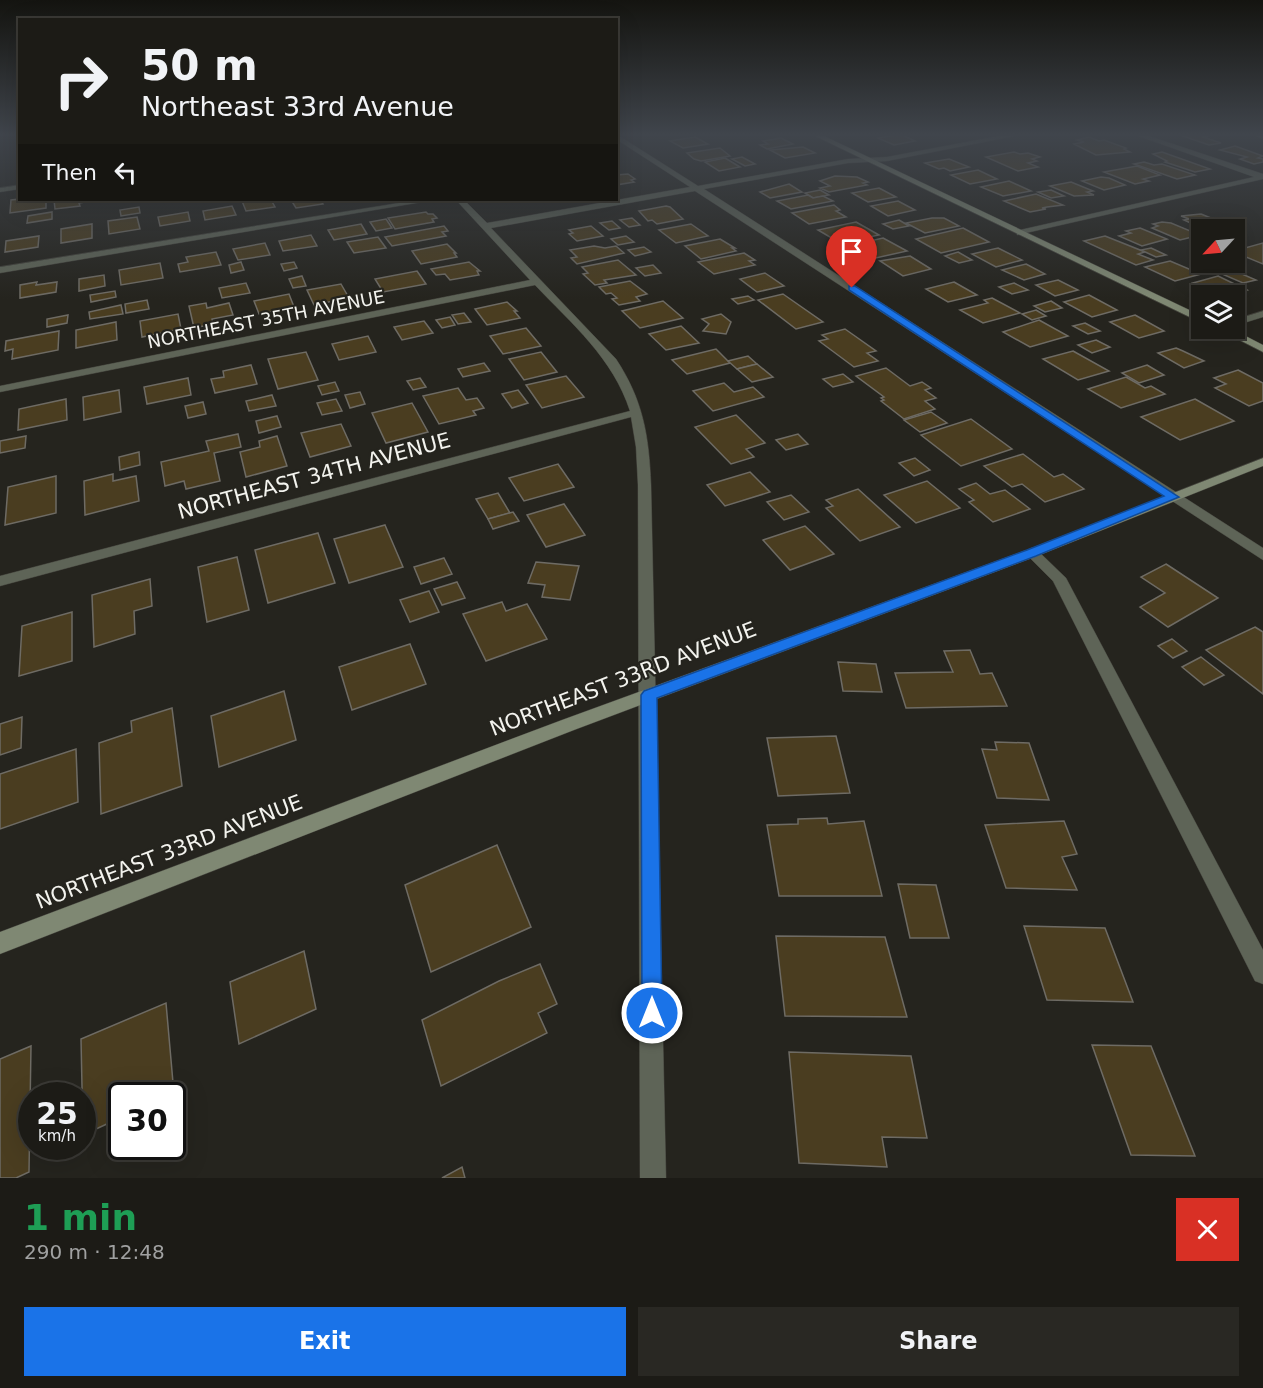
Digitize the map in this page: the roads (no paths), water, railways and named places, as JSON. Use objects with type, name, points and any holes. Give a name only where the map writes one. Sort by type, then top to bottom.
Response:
[{"type":"main road","points":[[928,189],[1191,315]]},
{"type":"main road","points":[[1243,339],[1263,349]]},
{"type":"main road","name":"NORTHEAST 33RD AVENUE","points":[[0,943],[649,695],[1032,553],[1263,462]]},
{"type":"street","points":[[486,226],[692,189]]},
{"type":"street","points":[[698,189],[1263,555]]},
{"type":"street","points":[[1020,233],[1210,189]]},
{"type":"street","points":[[0,270],[424,201]]},
{"type":"street","points":[[461,201],[612,360],[623,376],[638,412],[644,455],[649,695],[653,1178]]},
{"type":"street","name":"NORTHEAST 35TH AVENUE","points":[[0,390],[538,281]]},
{"type":"street","points":[[1245,320],[1263,314]]},
{"type":"street","name":"NORTHEAST 34TH AVENUE","points":[[0,581],[638,412]]},
{"type":"street","points":[[1032,553],[1059,578],[1263,973]]}]
